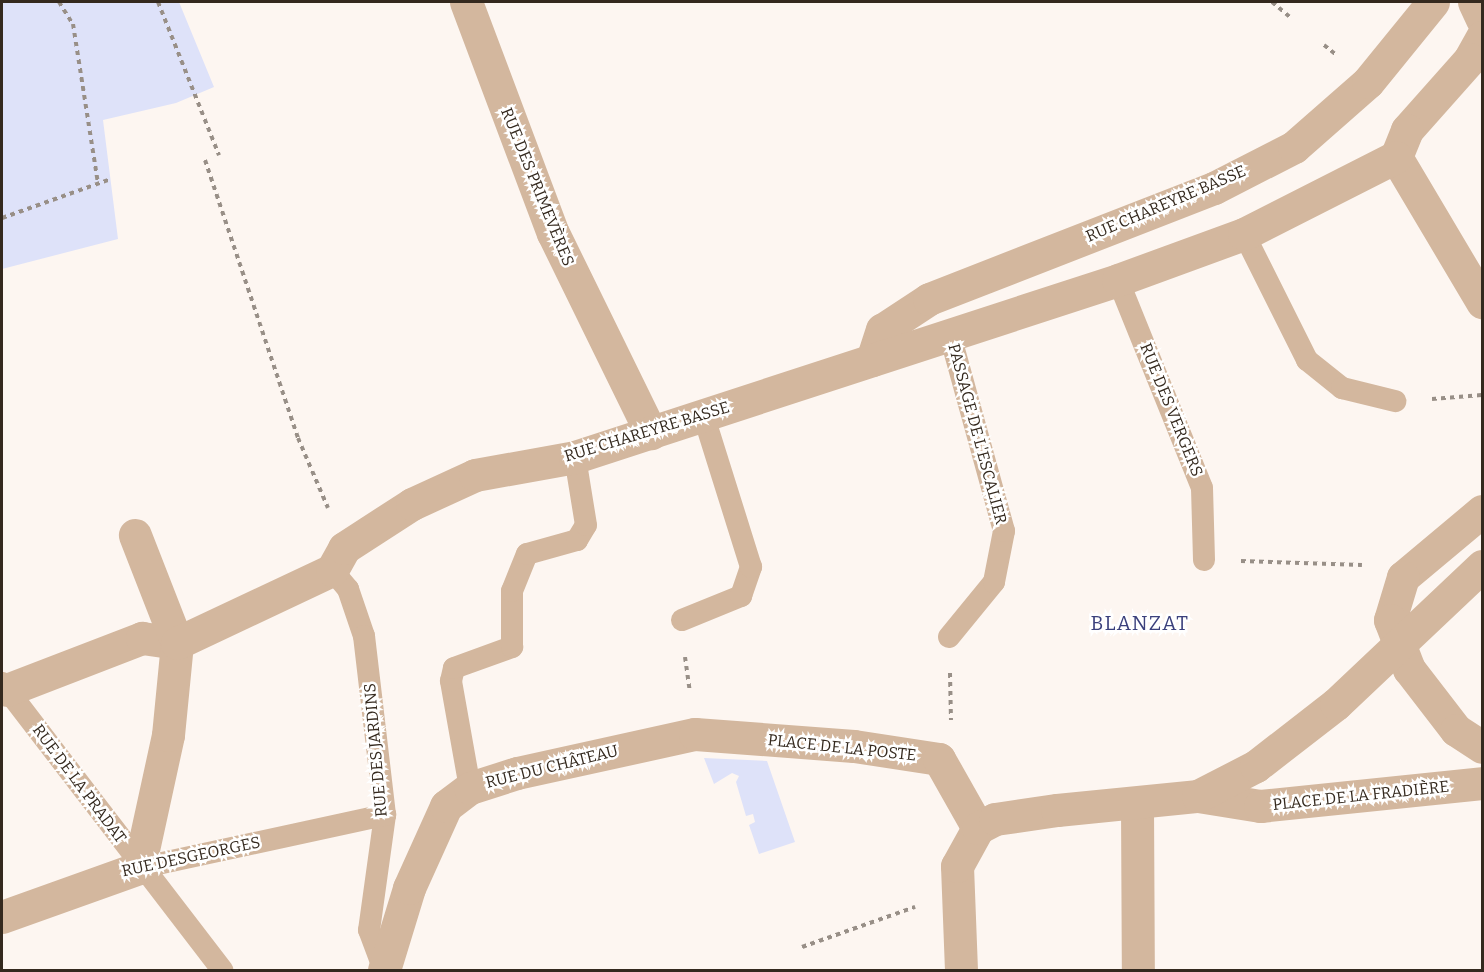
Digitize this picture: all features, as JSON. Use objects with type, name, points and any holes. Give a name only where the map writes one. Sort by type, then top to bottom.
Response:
[{"type":"street","name":"RUE DES PRIMEVÈRES","points":[[466,2],[552,233],[651,433]]},
{"type":"street","name":"RUE CHAREYRE BASSE","points":[[872,360],[882,330],[929,299],[1214,188],[1294,147],[1368,82],[1433,2]]},
{"type":"street","points":[[1474,2],[1482,19]]},
{"type":"street","points":[[1482,37],[1470,59],[1407,130],[1396,157],[1414,180],[1482,302]]},
{"type":"street","name":"RUE CHAREYRE BASSE","points":[[177,643],[338,559],[412,504],[475,475],[574,457],[704,417],[1118,280],[1244,234],[1396,157]]},
{"type":"street","points":[[1482,511],[1403,577],[1390,620],[1395,643],[1456,730],[1482,747]]},
{"type":"street","points":[[135,535],[177,643],[168,735],[139,868]]},
{"type":"street","points":[[961,970],[956,899],[957,866],[978,828],[995,819],[1057,810],[1137,806],[1198,796],[1256,766],[1336,704],[1395,643],[1482,566]]},
{"type":"street","points":[[4,686],[142,638],[177,643]]},
{"type":"street","name":"RUE DU CHÂTEAU","points":[[384,970],[425,848],[446,806],[470,788],[695,734]]},
{"type":"street","name":"PLACE DE LA POSTE","points":[[695,734],[939,759],[978,828]]},
{"type":"street","name":"PLACE DE LA FRADIÈRE","points":[[1198,796],[1260,806],[1482,783]]},
{"type":"street","points":[[1137,806],[1141,968]]},
{"type":"street","name":"RUE DESGEORGES","points":[[2,917],[139,868]]},
{"type":"lane","points":[[1244,234],[1307,360],[1342,387],[1395,401]]},
{"type":"lane","name":"RUE DES VERGERS","points":[[1118,280],[1202,488],[1204,560]]},
{"type":"lane","name":"PASSAGE DE L'ESCALIER","points":[[949,637],[994,582],[1004,531],[950,335]]},
{"type":"lane","points":[[682,620],[741,596],[751,567],[704,417]]},
{"type":"lane","points":[[470,788],[451,681],[454,668],[512,647],[512,591],[527,554],[577,540],[586,525],[574,457]]},
{"type":"lane","name":"RUE DES JARDINS","points":[[338,559],[364,636],[385,815],[369,930],[384,970]]},
{"type":"lane","name":"RUE DE LA PRADAT","points":[[4,686],[139,868],[222,970]]},
{"type":"lane","name":"RUE DESGEORGES","points":[[139,868],[385,815]]},
{"type":"path","points":[[59,2],[73,24],[98,184]]},
{"type":"path","points":[[159,2],[219,155]]},
{"type":"path","points":[[1272,2],[1290,16]]},
{"type":"path","points":[[205,160],[338,559]]},
{"type":"path","points":[[2,218],[111,179]]},
{"type":"path","points":[[1395,401],[1482,395]]},
{"type":"path","points":[[1204,560],[1368,565],[1403,577]]},
{"type":"path","points":[[949,637],[952,732]]},
{"type":"path","points":[[802,947],[929,902],[956,899]]},
{"type":"shaded area","points":[[2,2],[179,2],[214,87],[176,103],[103,120],[118,239],[2,269]]},
{"type":"shaded area","points":[[704,758],[767,761],[795,842],[759,854],[749,825],[755,822],[753,814],[746,816],[736,782],[739,776],[732,773],[714,784]]},
{"type":"district","name":"BLANZAT","points":[[1140,623]]}]
